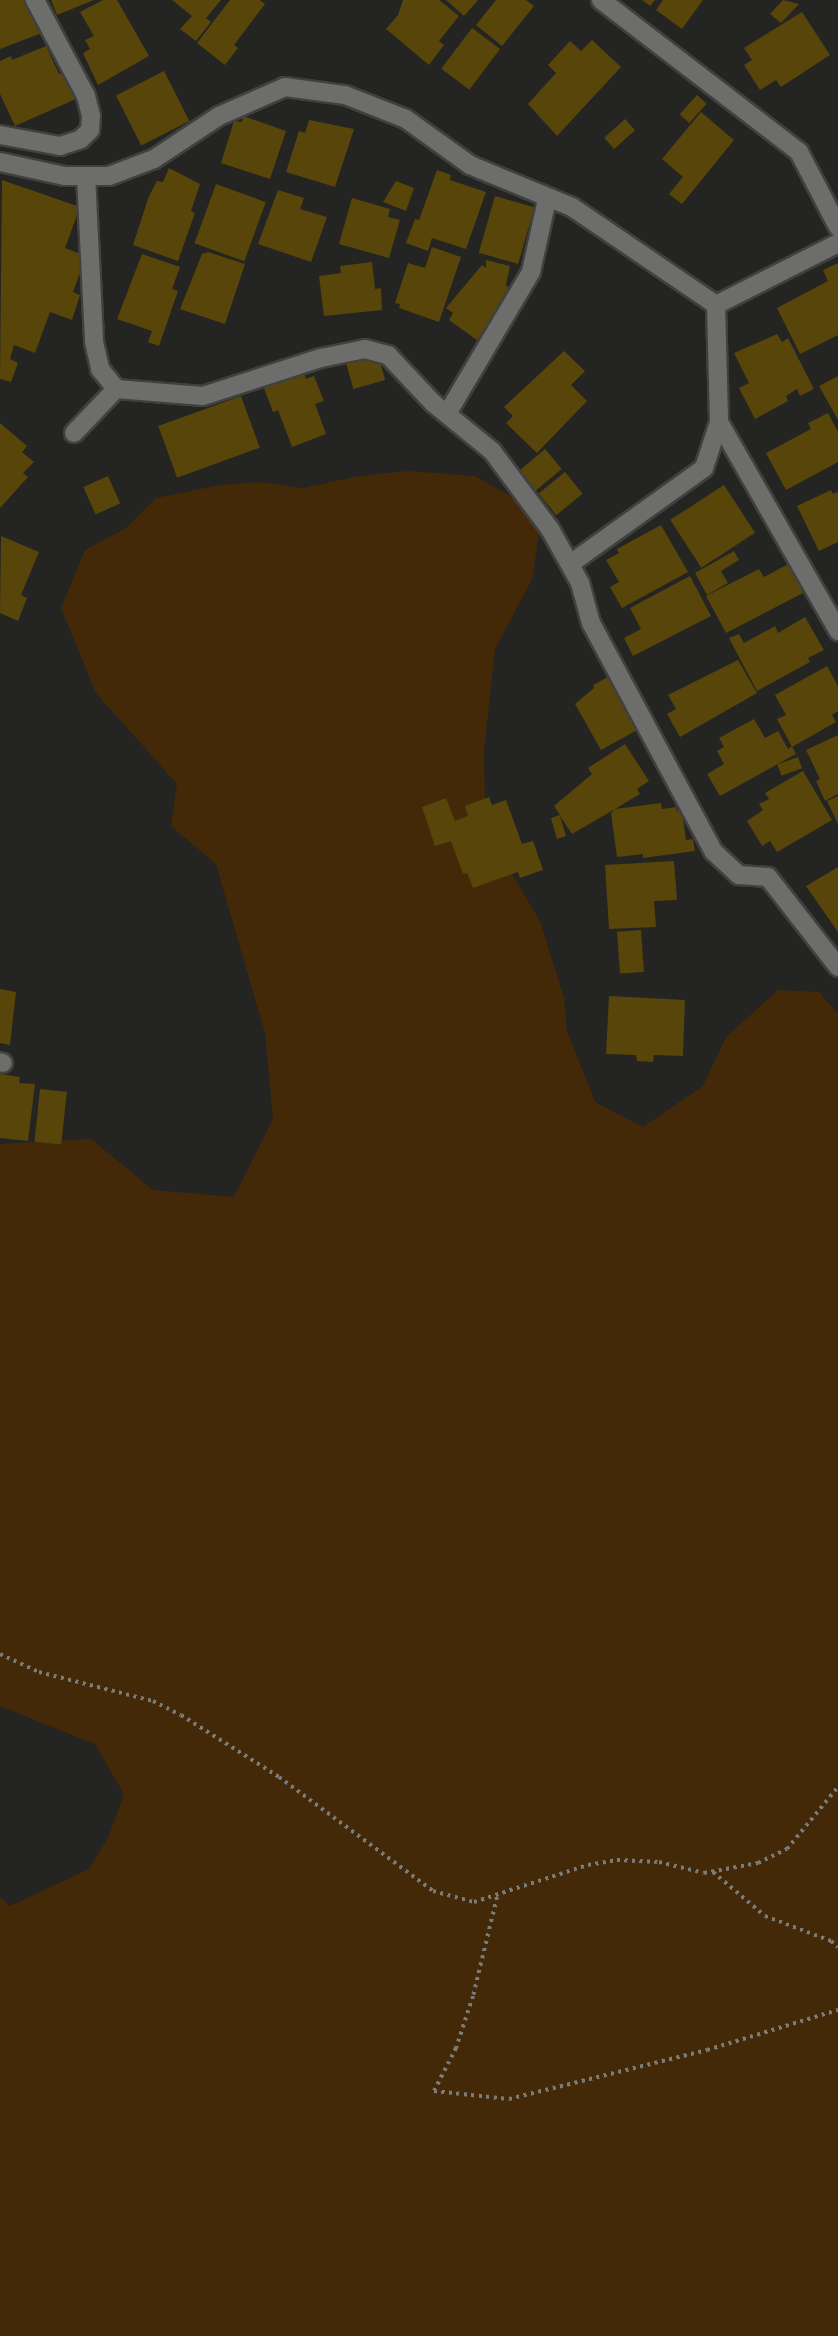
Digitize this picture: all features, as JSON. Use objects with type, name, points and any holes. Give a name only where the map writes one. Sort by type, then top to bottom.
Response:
[{"type":"street","points":[[0,135],[60,146],[81,139],[90,130],[91,116],[86,96],[35,0]]},
{"type":"street","points":[[601,0],[799,152],[838,227]]},
{"type":"street","points":[[0,162],[64,176],[109,176],[154,159],[219,116],[285,87],[345,95],[406,119],[470,165],[547,199],[572,207],[716,305]]},
{"type":"street","points":[[86,176],[94,342],[100,369],[116,389],[203,396],[321,358],[365,349],[388,355],[447,414],[492,451],[550,529],[580,583],[591,622],[714,852],[739,875],[768,877],[832,948],[838,967]]},
{"type":"street","points":[[447,414],[531,272],[547,199]]},
{"type":"street","points":[[716,305],[838,243]]},
{"type":"street","points":[[570,564],[704,468],[719,422],[716,305]]},
{"type":"street","points":[[74,433],[116,389]]},
{"type":"street","points":[[719,422],[838,631]]},
{"type":"path","points":[[0,1654],[39,1672],[153,1701],[279,1777],[434,1891],[474,1902],[497,1897],[588,1865],[617,1860],[713,1872],[758,1863],[787,1849],[838,1787]]},
{"type":"path","points":[[713,1872],[765,1916],[831,1941],[838,1947]]},
{"type":"path","points":[[497,1897],[473,1996],[456,2048],[434,2091],[509,2099],[707,2050],[838,2010]]},
{"type":"shaded area","points":[[408,471],[475,476],[542,514],[532,579],[495,649],[484,751],[485,800],[507,866],[540,921],[564,998],[567,1031],[595,1102],[643,1127],[703,1086],[726,1037],[778,990],[819,992],[838,1014],[838,2336],[0,2336],[0,1897],[10,1906],[89,1869],[109,1836],[124,1794],[95,1744],[0,1706],[0,1144],[91,1139],[153,1190],[234,1197],[273,1119],[265,1033],[216,864],[171,826],[177,784],[96,693],[61,608],[85,550],[126,528],[156,498],[220,485],[260,482],[303,488],[359,476]]},
{"type":"building","points":[[0,0],[25,0],[42,33],[0,49]]},
{"type":"building","points":[[51,0],[94,0],[57,15]]},
{"type":"building","points":[[103,0],[117,0],[149,56],[98,85],[83,53],[90,49],[85,40],[94,36],[80,12]]},
{"type":"building","points":[[172,0],[221,0],[206,18],[211,22],[196,41],[180,29],[192,16]]},
{"type":"building","points":[[230,0],[260,0],[265,4],[234,45],[238,48],[225,65],[197,43]]},
{"type":"building","points":[[403,0],[439,0],[459,16],[439,41],[444,45],[429,65],[386,29],[398,15]]},
{"type":"building","points":[[446,0],[478,0],[464,16]]},
{"type":"building","points":[[496,0],[526,0],[534,6],[502,46],[476,25]]},
{"type":"building","points":[[642,0],[655,0],[650,6]]},
{"type":"building","points":[[663,0],[703,0],[682,29],[656,10]]},
{"type":"building","points":[[783,0],[799,4],[781,23],[770,14]]},
{"type":"building","points":[[802,12],[830,55],[781,87],[776,80],[760,90],[744,65],[752,60],[744,48]]},
{"type":"building","points":[[472,28],[500,49],[469,90],[441,69]]},
{"type":"building","points":[[592,40],[621,67],[557,136],[528,104],[556,73],[548,65],[570,41],[581,51]]},
{"type":"building","points":[[46,46],[59,74],[62,73],[76,99],[15,126],[0,94],[0,61],[11,56],[12,60]]},
{"type":"building","points":[[164,71],[189,121],[141,145],[116,96]]},
{"type":"building","points":[[697,95],[707,104],[689,123],[680,114]]},
{"type":"building","points":[[701,112],[734,140],[682,204],[669,194],[683,177],[662,159]]},
{"type":"building","points":[[243,116],[286,131],[270,179],[221,163],[234,121],[242,122]]},
{"type":"building","points":[[625,119],[635,130],[614,149],[604,138]]},
{"type":"building","points":[[309,120],[354,129],[335,187],[286,172],[299,131],[305,133]]},
{"type":"building","points":[[169,168],[200,184],[191,211],[195,213],[178,261],[133,245],[149,196],[157,181],[163,182]]},
{"type":"building","points":[[437,170],[451,175],[450,180],[486,192],[466,249],[432,238],[428,251],[406,243],[415,219],[419,220]]},
{"type":"building","points":[[2,180],[80,207],[65,248],[86,256],[73,292],[80,295],[72,320],[50,312],[35,353],[14,345],[10,359],[18,363],[11,382],[0,379]]},
{"type":"building","points":[[396,181],[414,188],[406,211],[383,202]]},
{"type":"building","points":[[216,184],[266,202],[244,261],[194,243]]},
{"type":"building","points":[[278,190],[304,198],[300,209],[327,217],[311,262],[258,244]]},
{"type":"building","points":[[495,196],[534,207],[518,264],[479,253]]},
{"type":"building","points":[[352,198],[390,209],[388,217],[400,220],[389,258],[339,244]]},
{"type":"building","points":[[432,247],[461,257],[439,322],[399,308],[400,304],[395,303],[408,263],[425,268]]},
{"type":"building","points":[[208,252],[245,264],[225,324],[180,309],[202,254]]},
{"type":"building","points":[[142,254],[180,267],[172,289],[178,291],[159,346],[148,342],[152,331],[117,319]]},
{"type":"building","points":[[486,260],[510,266],[506,285],[512,290],[477,340],[449,320],[453,313],[446,308],[482,265],[486,268]]},
{"type":"building","points":[[372,262],[375,289],[381,288],[382,310],[324,316],[319,276],[341,273],[340,266]]},
{"type":"building","points":[[838,263],[838,335],[800,354],[777,308],[828,281],[823,270]]},
{"type":"building","points":[[777,334],[782,342],[788,338],[814,389],[800,396],[797,389],[786,396],[788,401],[755,419],[739,388],[749,383],[734,353]]},
{"type":"building","points":[[564,351],[585,371],[571,385],[587,401],[537,453],[506,423],[513,416],[504,407]]},
{"type":"building","points":[[378,355],[385,380],[353,389],[346,364]]},
{"type":"building","points":[[304,373],[306,379],[314,376],[324,401],[315,404],[326,434],[292,447],[278,410],[273,412],[264,388]]},
{"type":"building","points":[[838,376],[838,420],[819,386]]},
{"type":"building","points":[[241,396],[260,448],[177,478],[158,426]]},
{"type":"building","points":[[828,413],[838,432],[838,462],[786,490],[766,453],[811,429],[808,423]]},
{"type":"building","points":[[0,423],[27,446],[22,452],[34,462],[23,473],[28,477],[0,508]]},
{"type":"building","points":[[545,449],[562,469],[534,492],[517,472]]},
{"type":"building","points":[[565,472],[583,494],[556,515],[539,493]]},
{"type":"building","points":[[108,476],[120,503],[96,514],[83,487]]},
{"type":"building","points":[[724,485],[755,533],[701,568],[670,520]]},
{"type":"building","points":[[831,490],[833,494],[838,492],[838,542],[819,551],[797,506]]},
{"type":"building","points":[[661,525],[688,572],[622,608],[610,587],[619,582],[606,560],[619,553],[617,549]]},
{"type":"building","points":[[1,536],[39,552],[21,595],[27,598],[18,621],[0,613]]},
{"type":"building","points":[[734,551],[739,560],[721,571],[728,583],[707,595],[695,573]]},
{"type":"building","points":[[792,562],[807,591],[726,633],[706,596],[759,569],[764,577]]},
{"type":"building","points":[[690,576],[711,616],[633,656],[624,638],[641,629],[630,608]]},
{"type":"building","points":[[805,617],[824,650],[808,658],[810,662],[757,691],[729,638],[739,634],[744,643],[775,626],[778,633]]},
{"type":"building","points":[[738,660],[757,693],[680,737],[667,714],[676,709],[668,695]]},
{"type":"building","points":[[827,666],[838,686],[838,711],[832,715],[836,722],[792,747],[777,719],[786,715],[775,695]]},
{"type":"building","points":[[610,676],[639,729],[601,750],[575,704],[594,688],[593,685]]},
{"type":"building","points":[[754,719],[765,738],[778,731],[788,749],[792,746],[796,754],[720,796],[707,774],[724,764],[717,751],[724,747],[719,738]]},
{"type":"building","points":[[838,735],[838,794],[825,801],[816,781],[820,779],[806,750]]},
{"type":"building","points":[[625,744],[649,781],[637,789],[640,794],[572,834],[560,816],[566,836],[557,839],[551,818],[560,815],[554,806],[592,774],[588,768]]},
{"type":"building","points":[[798,757],[802,768],[781,776],[777,765]]},
{"type":"building","points":[[803,771],[832,820],[777,852],[770,841],[762,846],[747,821],[763,810],[759,804],[769,799],[765,793]]},
{"type":"building","points":[[838,796],[838,824],[827,801]]},
{"type":"building","points":[[489,797],[492,805],[506,800],[522,844],[533,841],[543,870],[520,878],[518,872],[473,888],[467,873],[463,874],[451,841],[435,846],[422,807],[446,798],[455,821],[468,816],[465,806]]},
{"type":"building","points":[[661,803],[662,809],[676,807],[677,811],[682,811],[686,840],[693,839],[695,851],[643,858],[643,854],[617,857],[611,813],[615,809]]},
{"type":"building","points":[[674,861],[677,900],[654,901],[656,927],[609,929],[605,865]]},
{"type":"building","points":[[838,867],[838,932],[806,886]]},
{"type":"building","points":[[641,930],[644,972],[620,974],[617,932]]},
{"type":"building","points":[[0,989],[16,992],[10,1045],[0,1043]]},
{"type":"building","points":[[609,996],[685,1000],[683,1056],[654,1055],[653,1062],[637,1061],[636,1055],[606,1054]]},
{"type":"building","points":[[0,1074],[20,1077],[19,1083],[35,1084],[28,1141],[0,1138]]},
{"type":"building","points":[[40,1089],[67,1092],[61,1145],[34,1142]]}]
